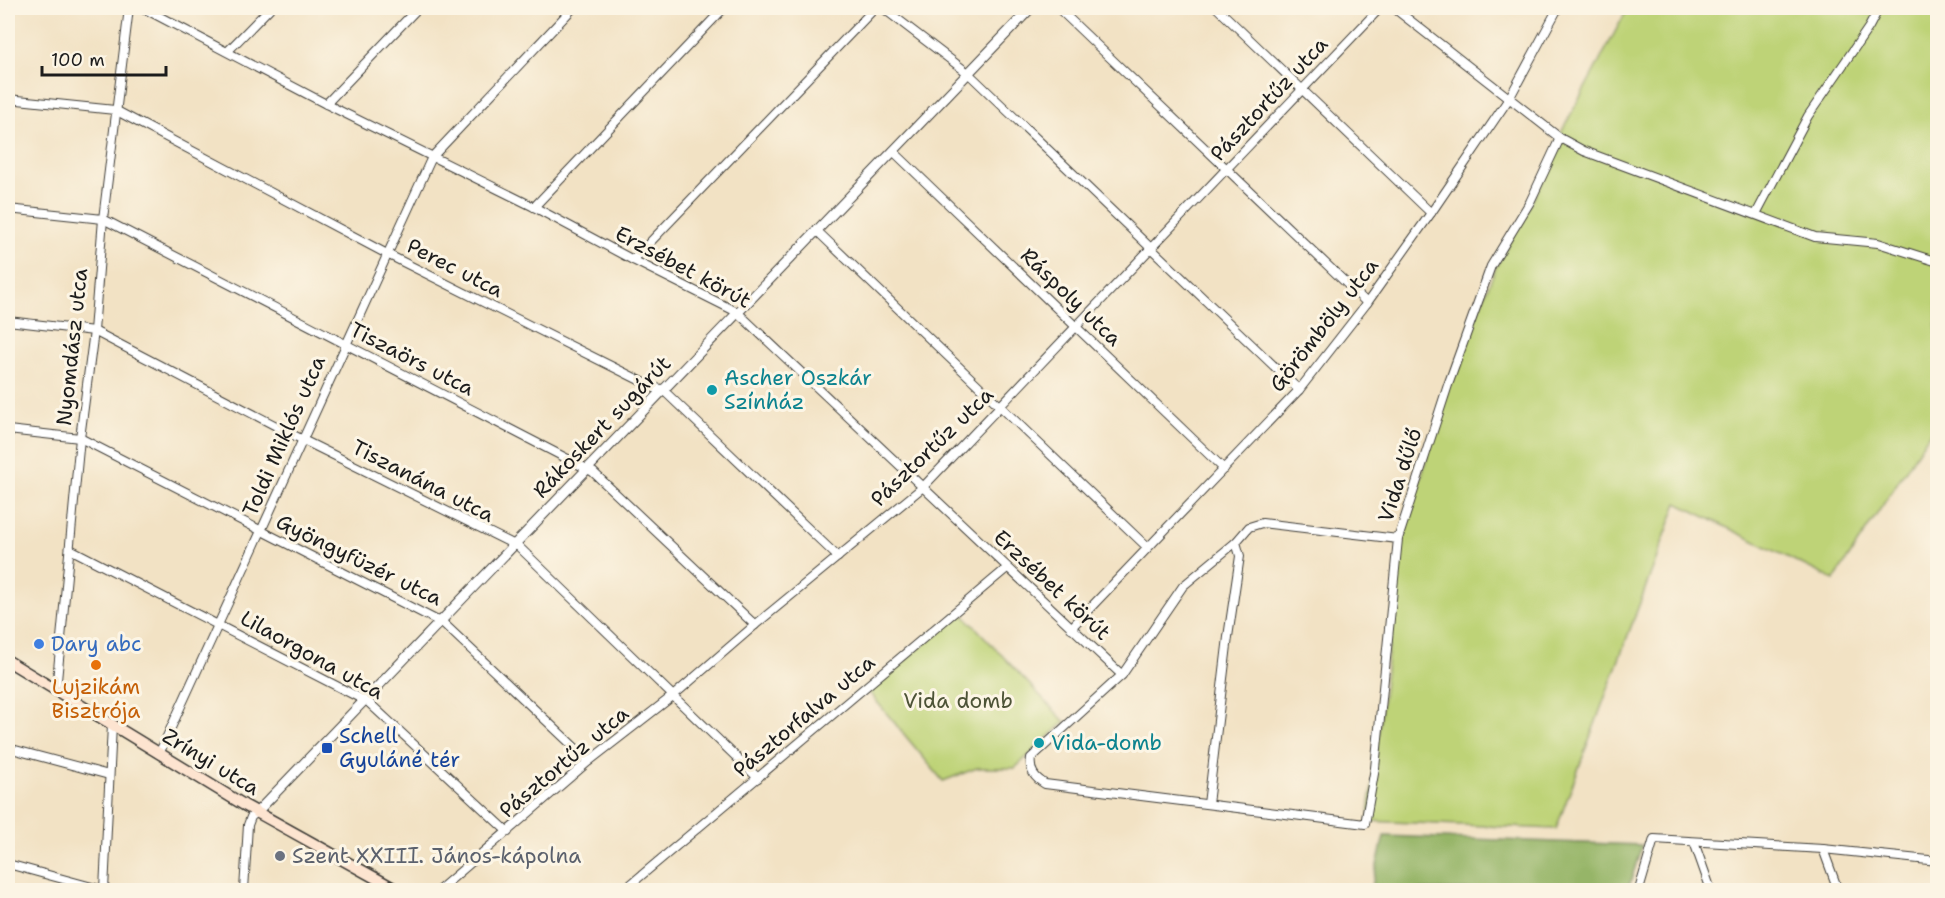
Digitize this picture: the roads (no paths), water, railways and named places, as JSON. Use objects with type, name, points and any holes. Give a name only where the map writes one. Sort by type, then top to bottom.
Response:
[{"type":"main road","name":"Zrínyi utca","points":[[8,661],[257,812],[397,891]]},
{"type":"street","name":"Nyomdász utca","points":[[56,691],[80,438],[94,331],[103,219],[129,8]]},
{"type":"street","name":"Erzsébet körút","points":[[143,8],[326,104],[534,207],[737,312],[1122,675]]},
{"type":"street","points":[[228,51],[270,8]]},
{"type":"street","points":[[326,104],[418,8]]},
{"type":"street","name":"Toldi Miklós utca","points":[[159,754],[432,157],[573,8]]},
{"type":"street","points":[[534,207],[724,8]]},
{"type":"street","points":[[633,260],[875,8]]},
{"type":"street","points":[[883,8],[968,73],[1299,390]]},
{"type":"street","name":"Rákoskert sugárút","points":[[244,891],[248,825],[251,817],[1030,8]]},
{"type":"street","points":[[1058,8],[1367,303]]},
{"type":"street","points":[[1217,8],[1431,213]]},
{"type":"street","name":"Pásztortűz utca","points":[[439,891],[590,761],[674,695],[922,487],[1380,8]]},
{"type":"street","points":[[1394,8],[1560,138],[1584,151],[1815,237],[1878,243],[1938,262]]},
{"type":"street","name":"Görömböly utca","points":[[1071,628],[1299,390],[1367,303],[1510,97],[1558,8]]},
{"type":"street","points":[[1756,214],[1808,116],[1869,27],[1879,8]]},
{"type":"street","name":"Perec utca","points":[[8,99],[115,110],[387,254],[655,388],[663,389],[838,557]]},
{"type":"street","name":"Vida dűlő","points":[[1208,804],[1045,784],[1032,772],[1031,758],[1122,675],[1183,586],[1236,542],[1249,527],[1262,523],[1398,539],[1448,385],[1491,266],[1530,202],[1560,138]]},
{"type":"street","name":"Ráspoly utca","points":[[893,151],[1224,469]]},
{"type":"street","name":"Tiszaörs utca","points":[[8,209],[103,219],[587,469],[606,483],[755,625]]},
{"type":"street","points":[[816,230],[1147,547]]},
{"type":"street","name":"Tiszanána utca","points":[[8,321],[94,331],[303,440],[514,545],[674,695],[758,778]]},
{"type":"street","name":"Gyöngyfüzér utca","points":[[8,430],[80,438],[260,532],[441,621],[590,761]]},
{"type":"street","points":[[1236,542],[1240,556],[1208,804],[1365,824],[1375,768],[1398,539]]},
{"type":"street","name":"Lilaorgona utca","points":[[70,549],[366,700],[508,832]]},
{"type":"street","name":"Pásztorfalva utca","points":[[624,891],[1007,568]]},
{"type":"street","points":[[8,864],[103,891],[112,725]]},
{"type":"street","points":[[8,748],[109,775]]},
{"type":"street","points":[[1639,891],[1654,839],[1823,849],[1938,861]]},
{"type":"street","points":[[1694,842],[1711,891]]},
{"type":"street","points":[[1823,849],[1838,891]]},
{"type":"place","name":"Ascher Oszkár Színház","points":[[712,390]]},
{"type":"place","name":"Dary abc","points":[[39,644]]},
{"type":"place","name":"Lujzikám Bisztrója","points":[[96,665]]},
{"type":"place","name":"Vida-domb","points":[[1039,743]]},
{"type":"place","name":"Schell Gyuláné tér","points":[[327,748]]},
{"type":"place","name":"Szent XXIII. János-kápolna","points":[[280,856]]},
{"type":"park label","name":"Vida domb","points":[[958,701]]}]
